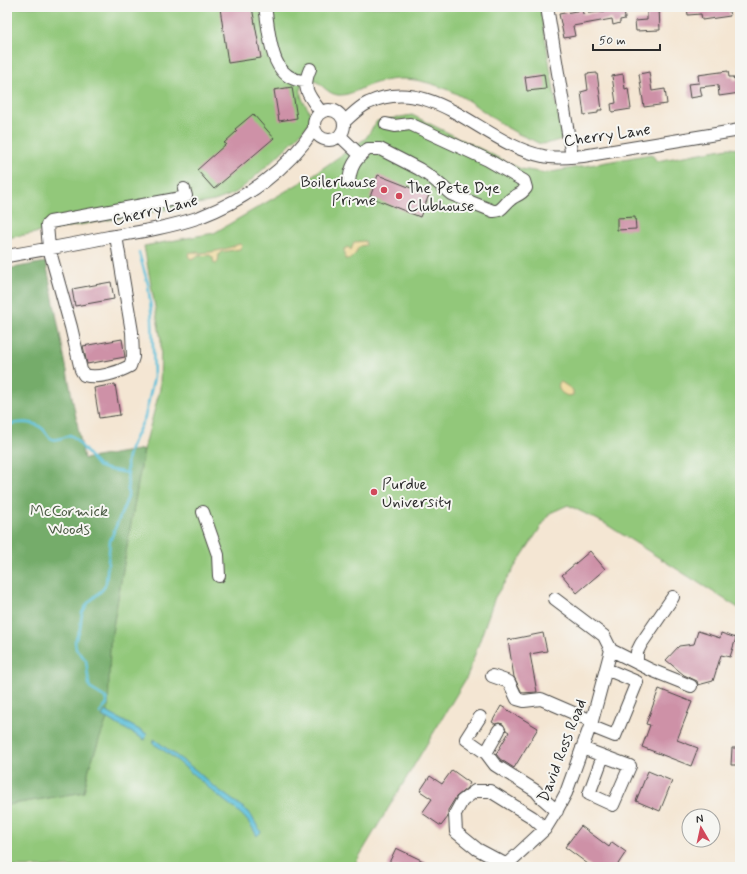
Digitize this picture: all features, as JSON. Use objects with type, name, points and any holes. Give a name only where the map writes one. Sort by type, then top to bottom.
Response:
[{"type":"street","points":[[265,7],[274,56],[278,66],[286,76],[298,81],[305,81]]},
{"type":"street","points":[[547,7],[572,157]]},
{"type":"street","points":[[310,69],[305,85],[310,98],[320,112]]},
{"type":"street","name":"Cherry Lane","points":[[337,111],[374,95],[383,93],[425,99],[438,103],[500,139],[526,151],[543,156],[558,158],[740,130]]},
{"type":"street","name":"Cherry Lane","points":[[344,122],[368,103],[401,95]]},
{"type":"street","points":[[329,109],[337,111],[344,122],[343,132],[340,136],[332,140],[318,134],[315,119],[320,112],[329,109]]},
{"type":"street","points":[[349,183],[350,170],[360,155],[368,149],[380,149],[419,169],[452,194],[493,211],[497,212],[510,199],[522,195],[526,188],[524,181],[488,160],[424,130],[410,124],[395,126],[386,124]]},
{"type":"street","name":"Cherry Lane","points":[[7,256],[116,236],[200,217],[234,202],[263,182],[318,134]]},
{"type":"street","points":[[340,136],[360,155]]},
{"type":"street","points":[[116,236],[132,332],[133,357],[130,366],[121,371],[92,377],[84,375],[81,370],[71,327],[49,248],[47,225],[50,222],[181,198],[186,196],[184,189]]},
{"type":"street","points":[[204,512],[218,555],[219,576]]},
{"type":"street","points":[[637,663],[638,652],[641,644],[673,597]]},
{"type":"street","points":[[555,598],[604,636],[611,650],[637,663],[692,686]]},
{"type":"street","name":"David Ross Road","points":[[506,866],[545,829],[557,811],[566,793],[591,723],[611,650]]},
{"type":"street","points":[[492,676],[509,682],[517,699],[524,701],[541,699],[615,736],[637,682],[606,669]]},
{"type":"street","points":[[480,717],[466,740],[486,753],[495,765],[536,791],[557,811]]},
{"type":"street","points":[[486,753],[498,730]]},
{"type":"street","points":[[582,748],[604,756]]},
{"type":"street","points":[[506,866],[477,849],[456,832],[455,814],[462,801],[475,791],[490,790],[532,817],[545,829]]},
{"type":"green space","points":[[7,7],[540,7],[562,139],[546,144],[538,143],[518,134],[453,92],[421,81],[395,79],[367,86],[349,94],[341,95],[331,93],[315,81],[302,83],[301,94],[310,113],[309,123],[274,160],[235,193],[214,201],[7,238]]},
{"type":"green space","points":[[412,115],[521,169],[546,173],[651,154],[657,161],[728,148],[740,149],[740,609],[604,523],[568,505],[550,513],[495,597],[467,677],[353,867],[7,867],[7,805],[84,792],[89,768],[107,716],[110,644],[144,449],[160,389],[161,340],[144,246],[214,233],[310,177],[366,138],[377,121]]},
{"type":"green space","name":"McCormick Woods","points":[[46,262],[84,459],[144,449],[110,644],[108,716],[89,768],[84,792],[7,805],[7,269]]},
{"type":"sand","points":[[365,241],[366,245],[360,246],[350,259],[345,259],[344,249],[348,247],[351,250],[354,242]]},
{"type":"sand","points":[[239,244],[242,245],[240,249],[221,252],[216,264],[210,255],[198,256],[191,259],[188,256],[191,252],[211,252],[226,249]]},
{"type":"sand","points":[[561,382],[573,390],[573,395],[568,396],[560,391],[559,383]]},
{"type":"water","points":[[105,711],[147,734],[145,740],[102,716]]},
{"type":"water","points":[[154,739],[249,812],[261,832],[257,836],[253,828],[239,812],[177,761],[152,743]]},
{"type":"building","points":[[252,7],[261,58],[228,63],[220,8]]},
{"type":"building","points":[[624,7],[625,19],[620,20],[620,23],[613,25],[612,19],[573,26],[575,36],[564,38],[559,14],[582,10],[583,14],[607,11],[606,8]]},
{"type":"building","points":[[647,7],[659,7],[660,30],[636,31],[635,21],[647,20]]},
{"type":"building","points":[[687,7],[728,7],[730,16],[702,20],[701,14],[688,15]]},
{"type":"building","points":[[728,71],[729,77],[733,77],[734,80],[740,79],[740,93],[719,96],[718,85],[700,87],[702,96],[690,98],[688,84],[699,83],[698,75]]},
{"type":"building","points":[[649,72],[652,91],[665,89],[667,104],[644,107],[639,74]]},
{"type":"building","points":[[597,73],[602,110],[598,110],[598,113],[584,115],[581,92],[588,90],[586,74]]},
{"type":"building","points":[[544,74],[546,89],[527,91],[525,77]]},
{"type":"building","points":[[623,74],[625,89],[628,88],[631,109],[612,112],[611,104],[616,103],[612,76]]},
{"type":"building","points":[[292,87],[297,118],[279,121],[274,90]]},
{"type":"building","points":[[253,114],[274,138],[214,189],[197,170],[226,144],[224,143],[237,131],[235,129]]},
{"type":"building","name":"The Pete Dye Clubhouse","points":[[378,175],[429,195],[420,217],[370,197]]},
{"type":"building","points":[[635,217],[636,229],[617,230],[617,218]]},
{"type":"building","points":[[111,282],[114,299],[75,306],[72,289]]},
{"type":"building","points":[[122,339],[125,357],[87,364],[83,346]]},
{"type":"building","points":[[115,384],[120,415],[99,418],[94,388]]},
{"type":"building","points":[[590,551],[605,569],[577,593],[562,575]]},
{"type":"building","points":[[698,631],[720,638],[721,633],[736,638],[730,657],[721,655],[713,681],[698,685],[697,681],[684,675],[666,660],[679,646],[694,644]]},
{"type":"building","points":[[543,633],[547,651],[530,654],[537,692],[522,693],[514,677],[508,640]]},
{"type":"building","points":[[659,689],[692,702],[677,740],[698,748],[691,766],[642,747],[650,725],[646,724]]},
{"type":"building","points":[[501,706],[538,728],[514,768],[500,759],[496,754],[509,732],[503,724],[495,724],[492,722]]},
{"type":"building","points":[[732,748],[740,748],[740,765],[731,765]]},
{"type":"building","points":[[452,770],[470,783],[467,788],[456,797],[448,810],[448,817],[441,826],[422,813],[432,799],[420,791],[430,776],[442,784]]},
{"type":"building","points":[[648,771],[672,781],[660,811],[636,801]]},
{"type":"building","points":[[581,826],[609,847],[612,842],[626,852],[616,867],[592,867],[565,847]]},
{"type":"building","points":[[396,848],[436,867],[387,867]]},
{"type":"waterway","points":[[100,713],[107,704],[106,698],[91,689],[89,685],[86,660],[76,649],[75,641],[80,629],[82,613],[88,603],[103,589],[106,583],[110,541],[128,497],[127,461],[130,449],[145,417],[154,377],[152,319],[148,284],[139,253]]},
{"type":"waterway","points":[[7,425],[21,423],[35,424],[43,429],[49,437],[56,440],[70,435],[75,438],[98,466],[128,473]]},
{"type":"place","name":"Boilerhouse Prime","points":[[384,190]]},
{"type":"place","name":"The Pete Dye Clubhouse","points":[[399,196]]},
{"type":"place","name":"Purdue University","points":[[374,492]]}]
